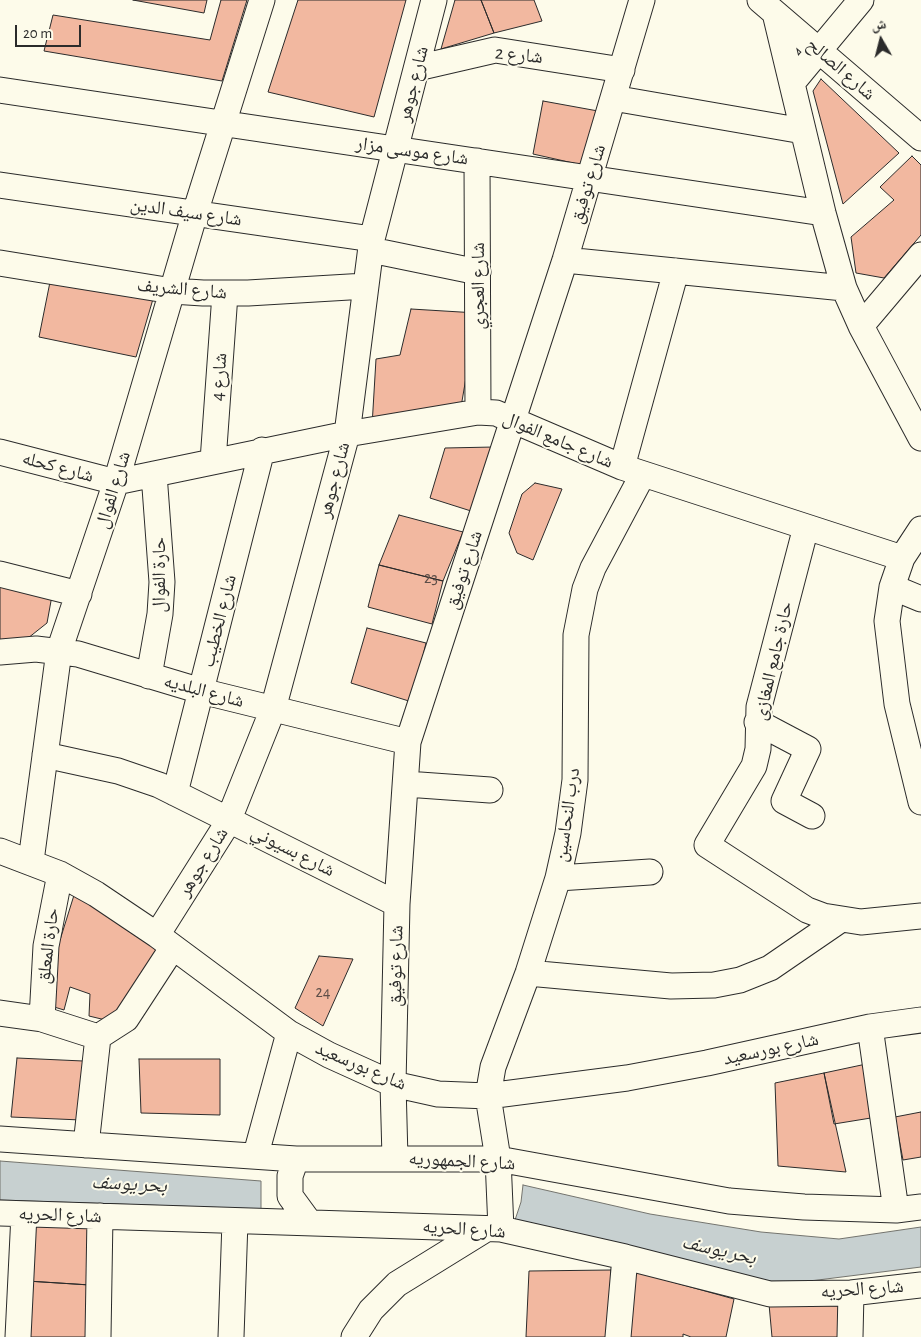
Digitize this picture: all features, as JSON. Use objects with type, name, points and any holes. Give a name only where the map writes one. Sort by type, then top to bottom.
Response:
[{"type":"street","name":"شارع الفوال","points":[[31,861],[60,651],[116,482],[195,213],[262,0]]},
{"type":"street","name":"شارع جوهر","points":[[98,1037],[126,1019],[229,818],[273,709],[347,434],[371,244],[434,0]]},
{"type":"street","name":"شارع توفيق","points":[[395,1158],[393,1084],[397,904],[408,742],[565,260],[642,0]]},
{"type":"street","points":[[792,83],[861,0]]},
{"type":"street","points":[[768,7],[792,83],[823,213],[844,288],[861,326],[921,438]]},
{"type":"street","name":"شارع الصالح","points":[[768,7],[921,138]]},
{"type":"street","name":"شارع 2","points":[[417,68],[495,50],[622,70]]},
{"type":"street","name":"شارع موسى مزار","points":[[0,90],[823,213]]},
{"type":"street","points":[[613,98],[803,131]]},
{"type":"street","name":"شارع العجري","points":[[477,161],[478,412]]},
{"type":"street","name":"شارع سيف الدين","points":[[0,185],[195,213],[371,244],[478,272]]},
{"type":"street","points":[[565,260],[844,288]]},
{"type":"street","name":"شارع الشريف","points":[[0,263],[172,291],[225,294],[366,286]]},
{"type":"street","points":[[861,326],[917,267]]},
{"type":"street","name":"درب النحاسين","points":[[493,1229],[498,1159],[488,1096],[494,1067],[528,973],[558,878],[568,833],[575,780],[576,635],[579,612],[593,568],[633,471],[676,271]]},
{"type":"street","name":"شارع 4","points":[[213,461],[225,294]]},
{"type":"street","name":"شارع جامع الفوال","points":[[116,482],[262,450],[347,434],[478,412],[496,413],[633,471],[902,558]]},
{"type":"street","name":"شارع الخطيب","points":[[175,793],[262,450]]},
{"type":"street","name":"شارع كحله","points":[[0,452],[116,482]]},
{"type":"street","name":"حارة الفوال","points":[[149,676],[160,614],[162,582],[154,474]]},
{"type":"street","name":"حارة جامع المغازى","points":[[806,527],[759,707],[757,722],[758,749],[754,766],[707,844],[807,910],[840,920]]},
{"type":"street","points":[[921,529],[902,558],[892,587],[887,621],[890,656],[899,713],[921,802]]},
{"type":"street","points":[[0,574],[79,594]]},
{"type":"street","points":[[892,587],[921,599]]},
{"type":"street","name":"شارع البلديه","points":[[0,652],[36,649],[60,651],[201,691],[408,742]]},
{"type":"street","points":[[757,722],[808,749],[784,801],[812,816]]},
{"type":"street","name":"شارع بسيوني","points":[[45,755],[139,777],[229,818],[397,904]]},
{"type":"street","points":[[406,784],[490,790]]},
{"type":"street","name":"شارع بورسعيد","points":[[0,851],[31,861],[60,874],[96,894],[165,941],[289,1033],[329,1055],[393,1084],[438,1094],[488,1096],[627,1078],[707,1063],[870,1027],[921,1020]]},
{"type":"street","points":[[558,878],[650,872]]},
{"type":"street","name":"حارة المعلق","points":[[42,1019],[46,946],[60,874]]},
{"type":"street","points":[[528,973],[671,986],[714,985],[740,980],[770,968],[840,920],[861,922],[921,916]]},
{"type":"street","points":[[0,1013],[42,1019],[98,1037],[86,1145]]},
{"type":"street","points":[[870,1027],[896,1210]]},
{"type":"street","points":[[256,1154],[289,1033]]},
{"type":"street","name":"شارع الجمهوريه","points":[[0,1139],[296,1158],[498,1159],[729,1201],[804,1207],[896,1210],[921,1207]]},
{"type":"street","points":[[296,1158],[290,1176],[290,1196],[309,1222]]},
{"type":"street","points":[[12,1213],[18,1337]]},
{"type":"street","name":"شارع الحريه","points":[[12,1213],[493,1229],[624,1257],[770,1294],[851,1293],[921,1285]]},
{"type":"street","points":[[98,1337],[100,1216]]},
{"type":"street","points":[[231,1337],[235,1221]]},
{"type":"street","points":[[354,1337],[371,1310],[398,1284],[493,1229]]},
{"type":"street","points":[[618,1337],[624,1257]]},
{"type":"street","points":[[850,1337],[851,1293]]},
{"type":"water","name":"بحر يوسف","points":[[0,1161],[261,1181],[261,1209],[0,1200]]},
{"type":"water","name":"بحر يوسف","points":[[523,1185],[650,1214],[761,1232],[839,1239],[921,1227],[921,1267],[810,1281],[763,1281],[515,1220],[521,1202]]},
{"type":"building","points":[[133,0],[207,0],[204,13]]},
{"type":"building","points":[[221,0],[247,0],[222,81],[44,51],[53,15],[210,40]]},
{"type":"building","points":[[298,0],[406,0],[374,117],[268,92]]},
{"type":"building","points":[[455,0],[481,0],[494,33],[441,49]]},
{"type":"building","points":[[481,0],[534,0],[542,21],[494,33]]},
{"type":"building","points":[[821,79],[899,153],[843,204],[813,91]]},
{"type":"building","points":[[543,101],[598,111],[582,165],[533,154]]},
{"type":"building","points":[[912,156],[921,165],[921,235],[884,278],[856,273],[851,237],[894,200],[880,187]]},
{"type":"building","points":[[50,282],[153,299],[136,357],[39,337]]},
{"type":"building","points":[[411,309],[477,313],[461,407],[372,426],[376,359],[400,355]]},
{"type":"building","points":[[494,447],[471,511],[430,498],[445,448]]},
{"type":"building","points":[[535,483],[562,489],[533,560],[517,553],[509,533],[522,494]]},
{"type":"building","points":[[399,515],[463,532],[443,581],[379,565]]},
{"type":"building","points":[[379,565],[443,581],[432,624],[368,607]]},
{"type":"building","points":[[0,579],[53,590],[47,623],[18,646],[0,642]]},
{"type":"building","points":[[367,628],[426,643],[412,702],[351,683]]},
{"type":"building","points":[[75,892],[161,950],[118,1023],[89,1016],[90,994],[70,987],[64,1010],[51,1006],[54,940],[60,940]]},
{"type":"building","points":[[319,956],[353,959],[323,1026],[295,1008]]},
{"type":"building","points":[[17,1058],[83,1061],[81,1120],[11,1117]]},
{"type":"building","points":[[139,1059],[220,1059],[220,1115],[141,1113]]},
{"type":"building","points":[[871,1063],[877,1117],[834,1124],[824,1073]]},
{"type":"building","points":[[824,1073],[846,1172],[778,1166],[775,1083]]},
{"type":"building","points":[[921,1112],[921,1157],[903,1160],[895,1117]]},
{"type":"building","points":[[30,1223],[94,1227],[90,1285],[27,1281]]},
{"type":"building","points":[[611,1270],[608,1337],[526,1337],[529,1271]]},
{"type":"building","points":[[633,1271],[734,1299],[726,1337],[691,1337],[683,1334],[683,1337],[627,1337]]},
{"type":"building","points":[[27,1281],[90,1285],[87,1337],[23,1337]]},
{"type":"building","points":[[769,1304],[842,1306],[845,1337],[772,1337]]}]
